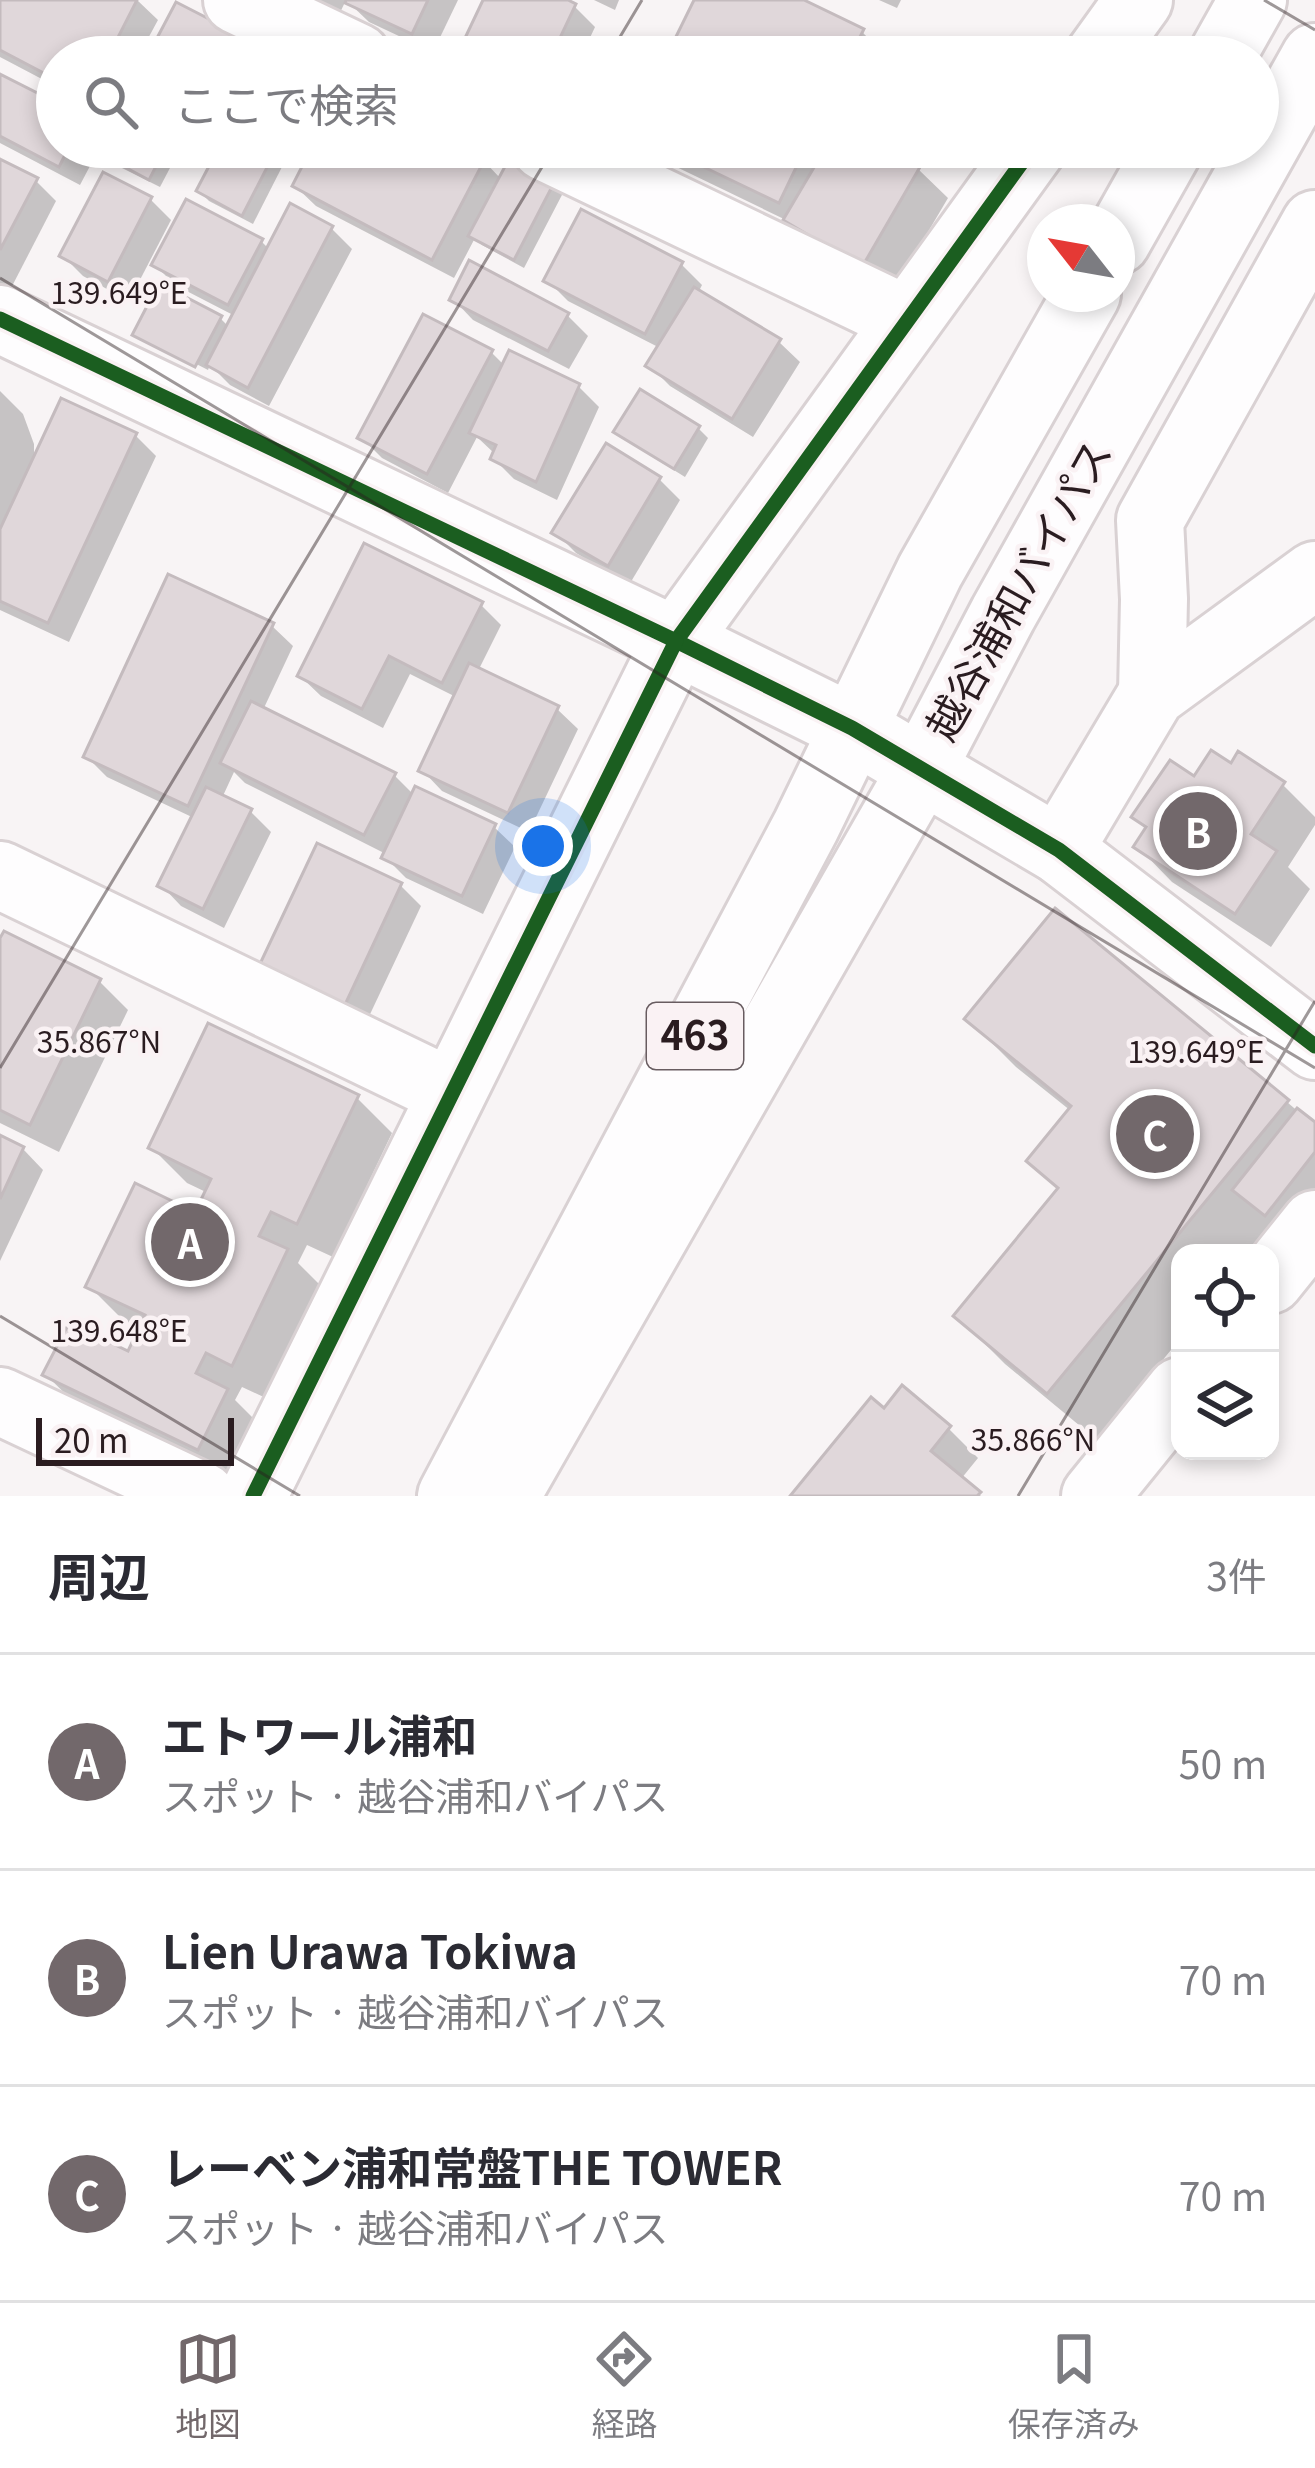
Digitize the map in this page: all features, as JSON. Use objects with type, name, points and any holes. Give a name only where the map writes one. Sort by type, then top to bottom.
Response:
[{"type":"main road","points":[[237,0],[313,36]]},
{"type":"main road","points":[[1113,36],[1139,0]]},
{"type":"main road","points":[[1233,36],[1253,0]]},
{"type":"main road","name":"越谷浦和バイパス","points":[[1279,121],[1315,57]]},
{"type":"main road","points":[[589,168],[908,320]]},
{"type":"main road","points":[[253,1496],[676,641],[1018,168]]},
{"type":"main road","points":[[1135,209],[1158,168]]},
{"type":"main road","name":"越谷浦和バイパス","points":[[506,1496],[922,769],[1253,168]]},
{"type":"main road","points":[[1152,694],[1150,520],[1315,224]]},
{"type":"main road","name":"越谷浦和バイパス","points":[[451,1496],[806,826],[930,571],[1077,312]]},
{"type":"main road","points":[[0,319],[852,728],[1059,850],[1315,1046]]},
{"type":"main road","points":[[1059,850],[1152,694],[1315,574]]},
{"type":"main road","points":[[0,875],[452,1093]]},
{"type":"main road","points":[[1279,1269],[1315,1224]]},
{"type":"main road","points":[[0,1401],[202,1496]]},
{"type":"main road","points":[[1095,1496],[1171,1402]]},
{"type":"building","points":[[0,0],[137,0],[119,36],[36,36],[36,69],[0,50]]},
{"type":"building","points":[[346,0],[428,0],[412,34]]},
{"type":"building","points":[[483,0],[568,0],[576,4],[561,36],[466,36]]},
{"type":"building","points":[[694,0],[804,0],[864,29],[860,36],[676,36]]},
{"type":"building","points":[[176,2],[242,36],[158,36]]},
{"type":"building","points":[[0,74],[36,92],[36,155],[0,136]]},
{"type":"building","points":[[0,159],[38,178],[0,250]]},
{"type":"building","points":[[127,168],[155,168],[149,180]]},
{"type":"building","points":[[208,168],[267,168],[242,216],[196,191]]},
{"type":"building","points":[[301,168],[480,168],[432,260],[292,186]]},
{"type":"building","points":[[504,168],[531,168],[555,181],[514,260],[468,236]]},
{"type":"building","points":[[706,168],[796,168],[779,203]]},
{"type":"building","points":[[814,168],[919,168],[862,267],[783,220]]},
{"type":"building","points":[[103,172],[152,197],[108,282],[59,256]]},
{"type":"building","points":[[186,199],[263,239],[228,305],[151,265]]},
{"type":"building","points":[[290,203],[333,226],[248,388],[206,365]]},
{"type":"building","points":[[581,209],[683,262],[645,334],[543,281]]},
{"type":"building","points":[[469,260],[569,313],[548,351],[449,300]]},
{"type":"building","points":[[159,283],[222,316],[195,367],[132,335]]},
{"type":"building","points":[[694,287],[781,339],[732,419],[645,366]]},
{"type":"building","points":[[423,314],[493,350],[427,474],[357,438]]},
{"type":"building","points":[[509,350],[580,384],[536,482],[490,459],[496,445],[469,433]]},
{"type":"building","points":[[640,389],[700,426],[674,469],[613,432]]},
{"type":"building","points":[[61,398],[137,433],[48,623],[0,601],[0,529]]},
{"type":"building","points":[[606,443],[661,477],[608,566],[551,533]]},
{"type":"building","points":[[364,543],[483,602],[442,683],[389,656],[362,709],[297,676]]},
{"type":"building","points":[[168,574],[274,623],[188,806],[83,757]]},
{"type":"building","points":[[469,663],[559,706],[508,813],[418,771]]},
{"type":"building","points":[[251,701],[396,773],[364,835],[220,763]]},
{"type":"building","points":[[1211,750],[1231,763],[1238,751],[1285,782],[1251,834],[1277,851],[1235,914],[1133,847],[1146,827],[1131,817],[1170,760],[1194,776]]},
{"type":"building","points":[[415,786],[496,824],[462,896],[381,858]]},
{"type":"building","points":[[206,787],[252,809],[203,909],[157,886]]},
{"type":"building","points":[[317,843],[402,883],[343,1009],[258,968]]},
{"type":"building","points":[[1055,908],[1289,1100],[1047,1394],[953,1316],[1058,1188],[1026,1161],[1071,1106],[964,1019]]},
{"type":"building","points":[[4,931],[101,979],[30,1125],[0,1110],[0,938]]},
{"type":"building","points":[[208,1023],[359,1095],[297,1224],[271,1212],[259,1236],[288,1249],[232,1366],[206,1353],[196,1373],[228,1389],[198,1450],[42,1375],[69,1323],[128,1351],[145,1315],[85,1287],[135,1183],[195,1212],[211,1179],[148,1148]]},
{"type":"building","points":[[1297,1108],[1315,1122],[1315,1152],[1265,1216],[1232,1190]]},
{"type":"building","points":[[0,1135],[24,1147],[0,1199]]},
{"type":"building","points":[[902,1385],[951,1426],[931,1451],[981,1492],[977,1496],[790,1496],[871,1397],[884,1408]]},
{"type":"cycle path","points":[[1018,168],[676,641],[852,728],[1059,850],[1315,1046]]},
{"type":"cycle path","points":[[0,319],[676,641],[253,1496]]},
{"type":"place","name":"Lien Urawa Tokiwa","points":[[1198,831]]},
{"type":"place","name":"レーベン浦和常盤THE TOWER","points":[[1155,1134]]},
{"type":"place","name":"エトワール浦和","points":[[190,1242]]}]
